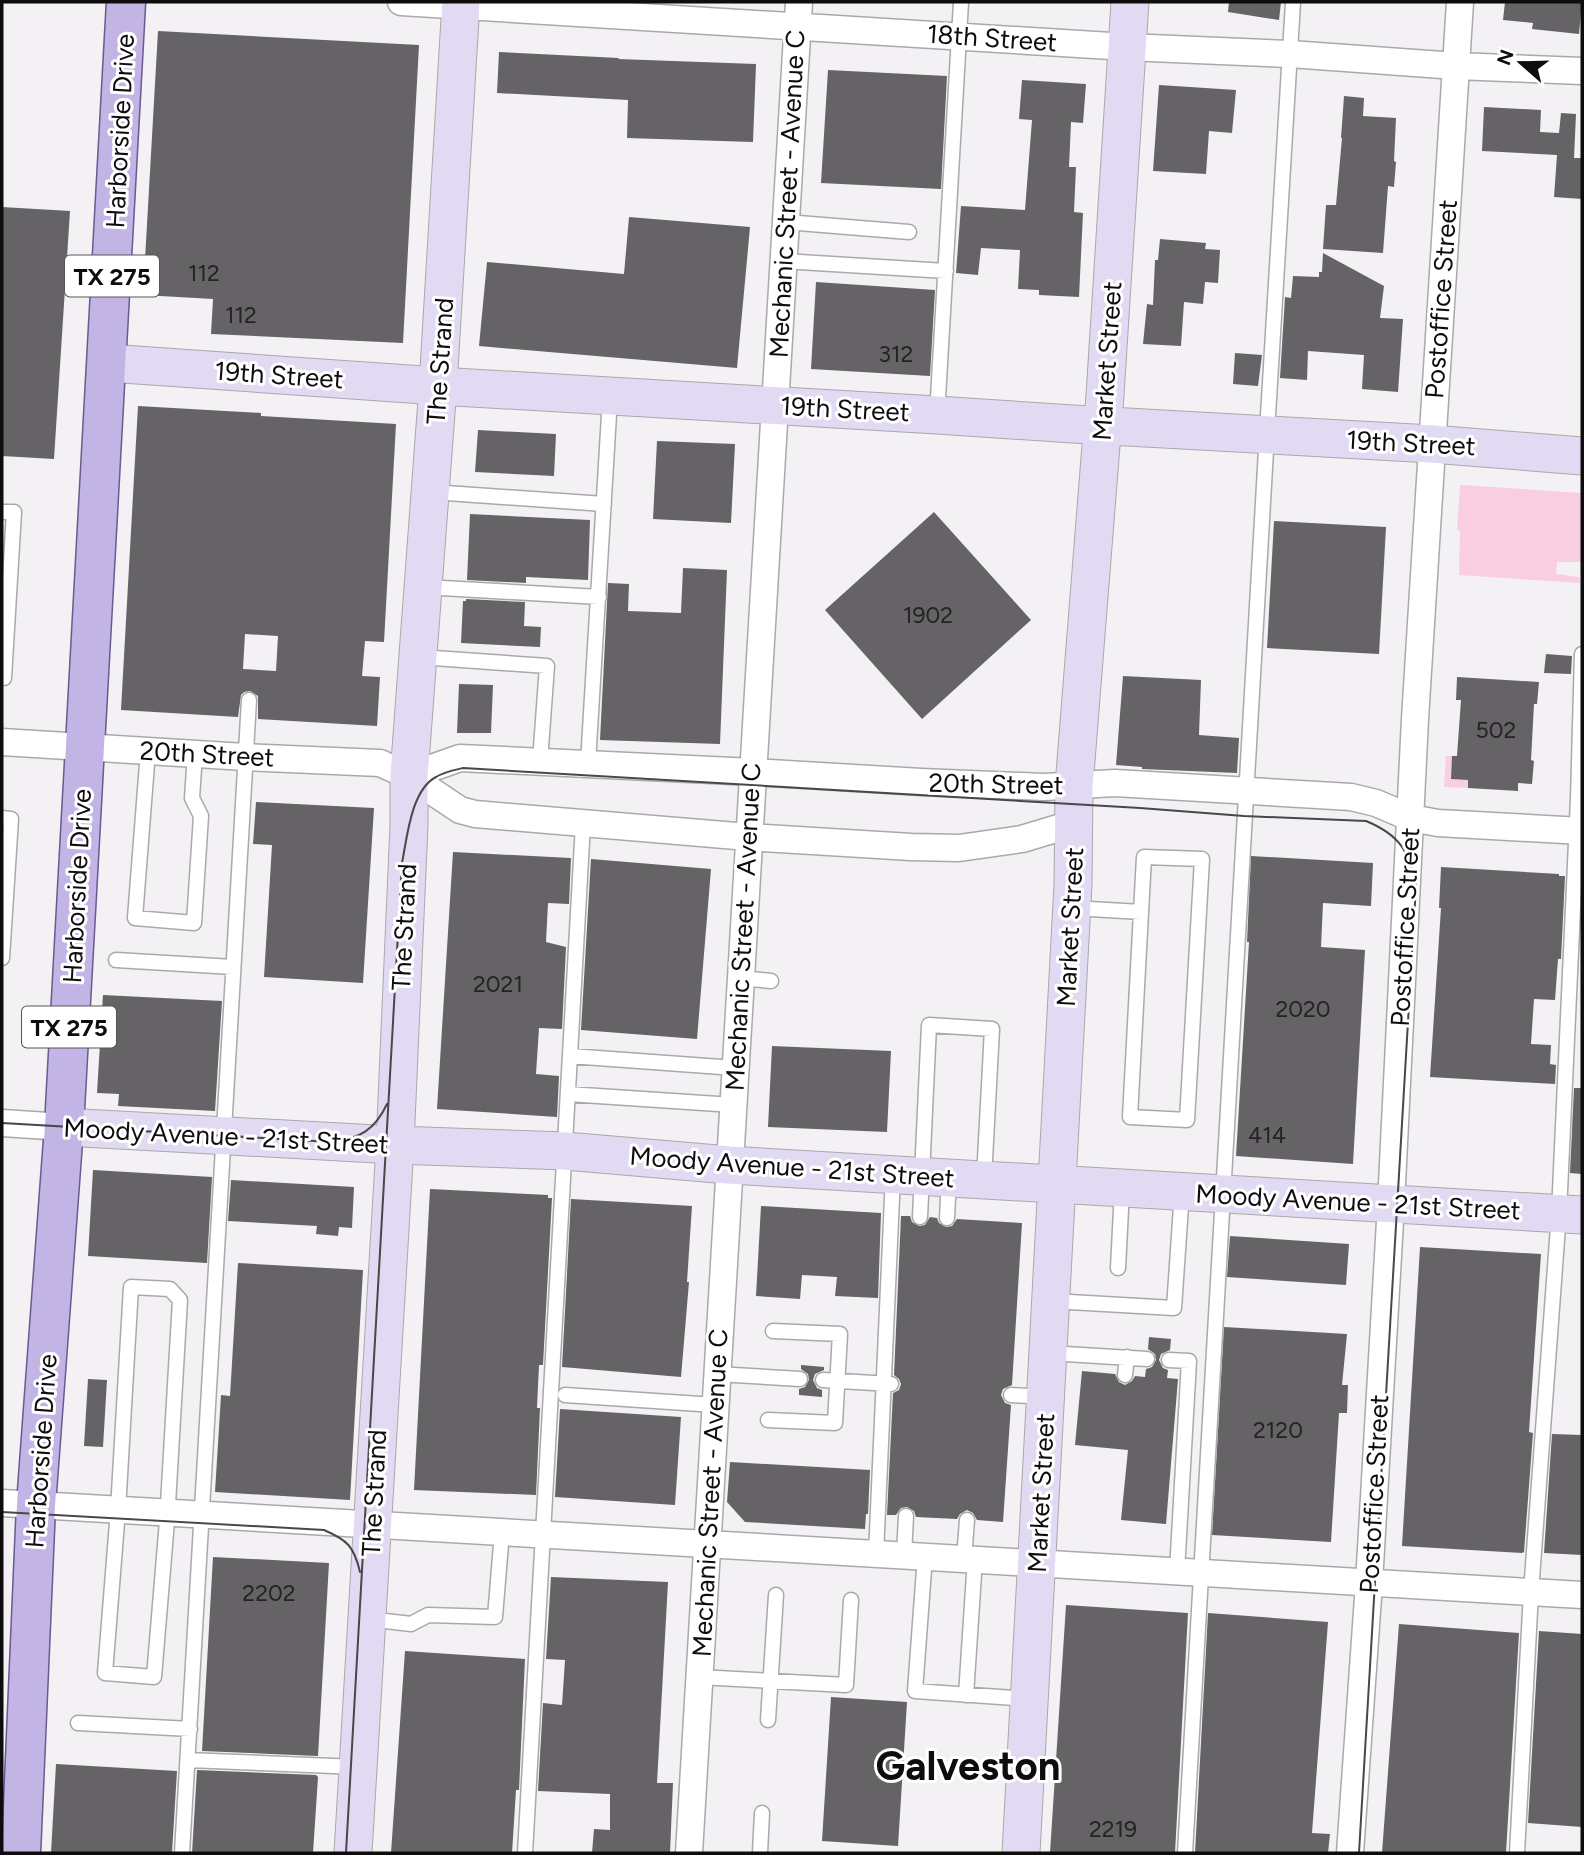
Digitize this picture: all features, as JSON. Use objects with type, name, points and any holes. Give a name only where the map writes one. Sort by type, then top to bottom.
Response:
[{"type":"main road","name":"Harborside Drive","points":[[21,1853],[19,1504],[64,1127],[127,2]]},
{"type":"street","name":"18th Street","points":[[401,2],[798,14],[959,35],[1126,47],[1582,71]]},
{"type":"street","name":"Market Street","points":[[1021,1853],[1037,1563],[1028,1396],[1048,1353],[1072,908],[1074,786],[1102,426],[1130,2]]},
{"type":"street","name":"Postoffice Street","points":[[1350,1853],[1369,1583],[1415,719],[1460,2]]},
{"type":"street","name":"The Strand","points":[[353,1853],[395,1146],[409,776],[431,492],[461,4]]},
{"type":"street","name":"Mechanic Street - Avenue C","points":[[689,1853],[798,14]]},
{"type":"street","name":"19th Street","points":[[108,363],[438,386],[1432,444],[1582,456]]},
{"type":"street","name":"20th Street","points":[[2,742],[380,763],[409,776],[460,810],[475,814],[748,837],[959,848],[1023,839],[1074,823]]},
{"type":"street","name":"20th Street","points":[[409,776],[460,758],[1044,787],[1115,783],[1351,797],[1376,803],[1411,818],[1437,823],[1579,831]]},
{"type":"street","name":"Moody Avenue - 21st Street","points":[[2,1123],[395,1146],[565,1151],[729,1165],[1570,1214]]},
{"type":"street","points":[[19,1504],[1582,1595]]},
{"type":"lane","points":[[937,415],[961,2]]},
{"type":"lane","points":[[1185,1853],[1188,1572],[1222,1194],[1293,2]]},
{"type":"lane","points":[[786,222],[909,232]]},
{"type":"lane","points":[[783,261],[946,271]]},
{"type":"lane","points":[[588,764],[611,396]]},
{"type":"lane","points":[[431,492],[604,504]]},
{"type":"lane","points":[[2,512],[14,512],[2,678]]},
{"type":"lane","points":[[424,587],[598,597]]},
{"type":"lane","points":[[1517,1853],[1531,1592],[1570,1214],[1582,654]]},
{"type":"lane","points":[[418,657],[547,666],[540,761]]},
{"type":"lane","points":[[182,1853],[249,700]]},
{"type":"lane","points":[[148,751],[135,918],[194,923],[201,816],[192,798],[195,754]]},
{"type":"lane","points":[[2,818],[10,819],[2,958]]},
{"type":"lane","points":[[525,1853],[583,824]]},
{"type":"lane","points":[[1144,857],[1202,859],[1187,1120],[1130,1117],[1141,912],[1144,857]]},
{"type":"lane","points":[[1072,908],[1141,912]]},
{"type":"lane","points":[[116,960],[233,967]]},
{"type":"lane","points":[[740,978],[771,981]]},
{"type":"lane","points":[[920,1217],[937,1177],[992,1029],[929,1025],[937,1177],[947,1218]]},
{"type":"lane","points":[[570,1056],[735,1068]]},
{"type":"lane","points":[[568,1094],[733,1105]]},
{"type":"lane","points":[[876,1554],[888,1383],[937,1177]]},
{"type":"lane","points":[[1118,1268],[1122,1188]]},
{"type":"lane","points":[[1050,1301],[1174,1308],[1182,1191]]},
{"type":"lane","points":[[131,1287],[170,1289],[180,1300],[167,1513],[154,1677],[105,1673],[131,1287]]},
{"type":"lane","points":[[1116,1304],[1117,1289]]},
{"type":"lane","points":[[768,1420],[835,1423],[830,1380],[840,1334],[773,1331]]},
{"type":"lane","points":[[1048,1353],[1147,1359]]},
{"type":"lane","points":[[1125,1375],[1126,1357]]},
{"type":"lane","points":[[1169,1360],[1189,1361],[1179,1445],[1188,1572]]},
{"type":"lane","points":[[717,1374],[800,1379]]},
{"type":"lane","points":[[830,1380],[888,1383]]},
{"type":"lane","points":[[565,1395],[715,1405]]},
{"type":"lane","points":[[906,1516],[914,1556],[915,1691],[1030,1699]]},
{"type":"lane","points":[[966,1695],[970,1559],[967,1520]]},
{"type":"lane","points":[[367,1619],[411,1624],[428,1615],[495,1617],[502,1532]]},
{"type":"lane","points":[[768,1720],[776,1595]]},
{"type":"lane","points":[[699,1678],[846,1685],[851,1600]]},
{"type":"lane","points":[[78,1723],[190,1729]]},
{"type":"lane","points":[[188,1760],[358,1768]]},
{"type":"lane","points":[[760,1853],[762,1813]]},
{"type":"shaded area","points":[[1460,485],[1582,493],[1581,562],[1557,562],[1556,574],[1579,577],[1580,583],[1459,575],[1460,531],[1457,530]]},
{"type":"shaded area","points":[[1446,756],[1452,756],[1451,779],[1468,780],[1468,788],[1444,787]]},
{"type":"building","points":[[1229,2],[1281,2],[1279,20],[1228,12]]},
{"type":"building","points":[[1505,2],[1582,2],[1579,34],[1532,29],[1533,23],[1503,20]]},
{"type":"building","points":[[158,31],[419,45],[403,343],[211,334],[213,299],[143,295]]},
{"type":"building","points":[[499,52],[756,64],[753,142],[627,138],[628,100],[497,93]]},
{"type":"building","points":[[828,70],[947,76],[941,189],[821,183]]},
{"type":"building","points":[[1022,80],[1086,84],[1083,123],[1071,122],[1069,167],[1076,167],[1074,212],[1083,213],[1079,297],[1039,295],[1039,290],[1018,289],[1020,250],[981,248],[978,275],[956,273],[961,206],[1025,210],[1032,120],[1019,119]]},
{"type":"building","points":[[1159,85],[1236,90],[1232,133],[1209,131],[1206,174],[1153,171]]},
{"type":"building","points":[[1344,96],[1364,98],[1363,116],[1396,118],[1394,187],[1388,186],[1383,253],[1323,249],[1326,205],[1336,205]]},
{"type":"building","points":[[1484,107],[1541,110],[1540,132],[1559,133],[1561,113],[1576,114],[1574,158],[1582,158],[1582,199],[1554,197],[1557,155],[1482,151]]},
{"type":"building","points":[[2,207],[70,211],[54,459],[2,456]]},
{"type":"building","points":[[629,217],[750,227],[737,368],[479,346],[487,262],[624,274]]},
{"type":"building","points":[[1160,239],[1206,243],[1205,249],[1220,250],[1218,283],[1205,282],[1203,304],[1184,302],[1181,346],[1143,344],[1147,304],[1153,305],[1155,260],[1158,260]]},
{"type":"building","points":[[1323,253],[1384,286],[1380,318],[1403,319],[1398,392],[1362,389],[1364,355],[1308,351],[1307,380],[1280,378],[1285,297],[1291,298],[1293,276],[1319,277],[1319,272],[1322,272]]},
{"type":"building","points":[[816,282],[935,290],[930,376],[811,369]]},
{"type":"building","points":[[1235,353],[1262,355],[1258,386],[1233,384]]},
{"type":"building","points":[[138,406],[396,424],[384,642],[365,641],[362,676],[380,677],[377,726],[258,719],[258,696],[250,691],[241,695],[238,717],[121,710]],"holes":[[[245,634],[278,636],[276,671],[243,669]]]},
{"type":"building","points":[[478,430],[556,434],[554,476],[475,472]]},
{"type":"building","points":[[657,441],[735,444],[731,523],[653,519]]},
{"type":"building","points":[[934,512],[1031,620],[922,719],[825,610]]},
{"type":"building","points":[[470,514],[590,520],[588,580],[526,577],[526,583],[467,580]]},
{"type":"building","points":[[1274,521],[1386,527],[1379,654],[1267,648]]},
{"type":"building","points":[[683,568],[727,570],[720,744],[600,740],[608,583],[629,584],[628,611],[681,613]]},
{"type":"building","points":[[463,601],[525,602],[524,626],[541,627],[540,647],[461,643]]},
{"type":"building","points":[[1546,654],[1572,656],[1571,674],[1544,673]]},
{"type":"building","points":[[1123,676],[1201,680],[1199,735],[1239,738],[1237,773],[1142,769],[1116,765]]},
{"type":"building","points":[[1457,677],[1539,682],[1537,704],[1534,704],[1532,784],[1518,783],[1518,791],[1468,788],[1468,780],[1451,779],[1452,756],[1457,756],[1461,700],[1456,700]]},
{"type":"building","points":[[459,684],[493,685],[491,733],[457,733]]},
{"type":"building","points":[[256,802],[374,808],[363,983],[264,977],[272,845],[253,844]]},
{"type":"building","points":[[453,852],[571,858],[569,904],[548,903],[546,942],[566,947],[562,1029],[539,1028],[536,1074],[559,1076],[557,1117],[437,1109]]},
{"type":"building","points":[[1251,856],[1373,863],[1371,906],[1323,903],[1321,947],[1365,950],[1353,1164],[1236,1156],[1249,942]]},
{"type":"building","points":[[591,859],[711,869],[697,1039],[581,1030]]},
{"type":"building","points":[[1441,867],[1565,876],[1561,959],[1558,959],[1555,1000],[1534,999],[1531,1044],[1551,1045],[1550,1064],[1556,1065],[1555,1084],[1430,1077],[1441,908]]},
{"type":"building","points":[[103,995],[222,1001],[215,1111],[118,1106],[119,1094],[97,1093]]},
{"type":"building","points":[[772,1046],[891,1051],[887,1132],[768,1127]]},
{"type":"building","points":[[1574,1088],[1582,1088],[1582,1174],[1570,1173]]},
{"type":"building","points":[[93,1170],[212,1177],[207,1263],[88,1256]]},
{"type":"building","points":[[231,1180],[354,1187],[352,1228],[339,1227],[338,1236],[316,1234],[317,1226],[228,1221]]},
{"type":"building","points":[[430,1189],[548,1195],[548,1198],[552,1198],[543,1365],[539,1365],[536,1495],[414,1490]]},
{"type":"building","points":[[571,1199],[692,1206],[681,1377],[562,1367]]},
{"type":"building","points":[[761,1206],[881,1213],[878,1298],[835,1296],[837,1277],[802,1275],[800,1299],[756,1296]]},
{"type":"building","points":[[901,1216],[910,1216],[912,1222],[919,1226],[925,1225],[930,1217],[937,1218],[939,1223],[946,1227],[952,1226],[957,1219],[1022,1223],[1012,1385],[1003,1389],[1001,1395],[1005,1403],[1011,1405],[1003,1522],[977,1520],[973,1513],[967,1510],[957,1519],[916,1517],[914,1511],[907,1507],[901,1508],[896,1515],[887,1515],[893,1393],[899,1390],[901,1384],[894,1375]]},
{"type":"building","points":[[1230,1236],[1349,1244],[1346,1285],[1227,1277]]},
{"type":"building","points":[[1420,1247],[1541,1254],[1529,1432],[1533,1433],[1522,1553],[1402,1546]]},
{"type":"building","points":[[238,1263],[363,1270],[350,1500],[215,1492],[221,1395],[230,1396]]},
{"type":"building","points":[[1224,1327],[1347,1334],[1342,1385],[1348,1385],[1347,1413],[1339,1413],[1331,1542],[1212,1535]]},
{"type":"building","points":[[1149,1337],[1171,1339],[1170,1350],[1161,1354],[1159,1360],[1163,1368],[1168,1370],[1167,1378],[1178,1379],[1166,1524],[1121,1520],[1128,1450],[1075,1445],[1082,1371],[1115,1374],[1119,1382],[1125,1385],[1135,1376],[1145,1377],[1146,1369],[1152,1367],[1156,1360],[1155,1354],[1148,1349]]},
{"type":"building","points":[[801,1365],[824,1367],[824,1370],[815,1374],[813,1380],[817,1388],[822,1390],[822,1397],[799,1395],[799,1389],[805,1387],[809,1380]]},
{"type":"building","points":[[88,1379],[107,1380],[103,1447],[84,1446]]},
{"type":"building","points":[[560,1409],[681,1417],[675,1505],[555,1497]]},
{"type":"building","points":[[1552,1434],[1582,1435],[1582,1555],[1544,1553]]},
{"type":"building","points":[[730,1462],[870,1470],[865,1529],[745,1522],[727,1502]]},
{"type":"building","points":[[213,1557],[329,1563],[318,1756],[202,1751]]},
{"type":"building","points":[[551,1577],[668,1582],[657,1783],[673,1783],[670,1853],[592,1853],[594,1829],[610,1830],[610,1794],[538,1791],[543,1703],[562,1705],[565,1660],[546,1659]]},
{"type":"building","points":[[1066,1605],[1188,1613],[1175,1853],[1050,1853]]},
{"type":"building","points":[[1208,1613],[1328,1622],[1312,1833],[1330,1834],[1328,1853],[1195,1853]]},
{"type":"building","points":[[1399,1624],[1519,1633],[1506,1853],[1382,1853]]},
{"type":"building","points":[[1539,1631],[1582,1634],[1582,1827],[1528,1823]]},
{"type":"building","points":[[405,1651],[525,1659],[519,1790],[516,1790],[512,1853],[391,1853]]},
{"type":"building","points":[[831,1697],[907,1702],[898,1846],[822,1841]]},
{"type":"building","points":[[56,1764],[177,1771],[172,1853],[51,1853]]},
{"type":"building","points":[[197,1770],[316,1775],[313,1853],[192,1853]]},
{"type":"tram line","points":[[346,1853],[402,863],[408,828],[421,792],[436,777],[463,768],[1244,816],[1366,821],[1395,838],[1410,863],[1416,886],[1359,1853]]},
{"type":"tram line","points":[[2,1123],[332,1142],[365,1132],[387,1104]]},
{"type":"tram line","points":[[2,1512],[324,1530],[348,1545],[360,1572]]},
{"type":"district","name":"Galveston","points":[[968,1766]]}]
